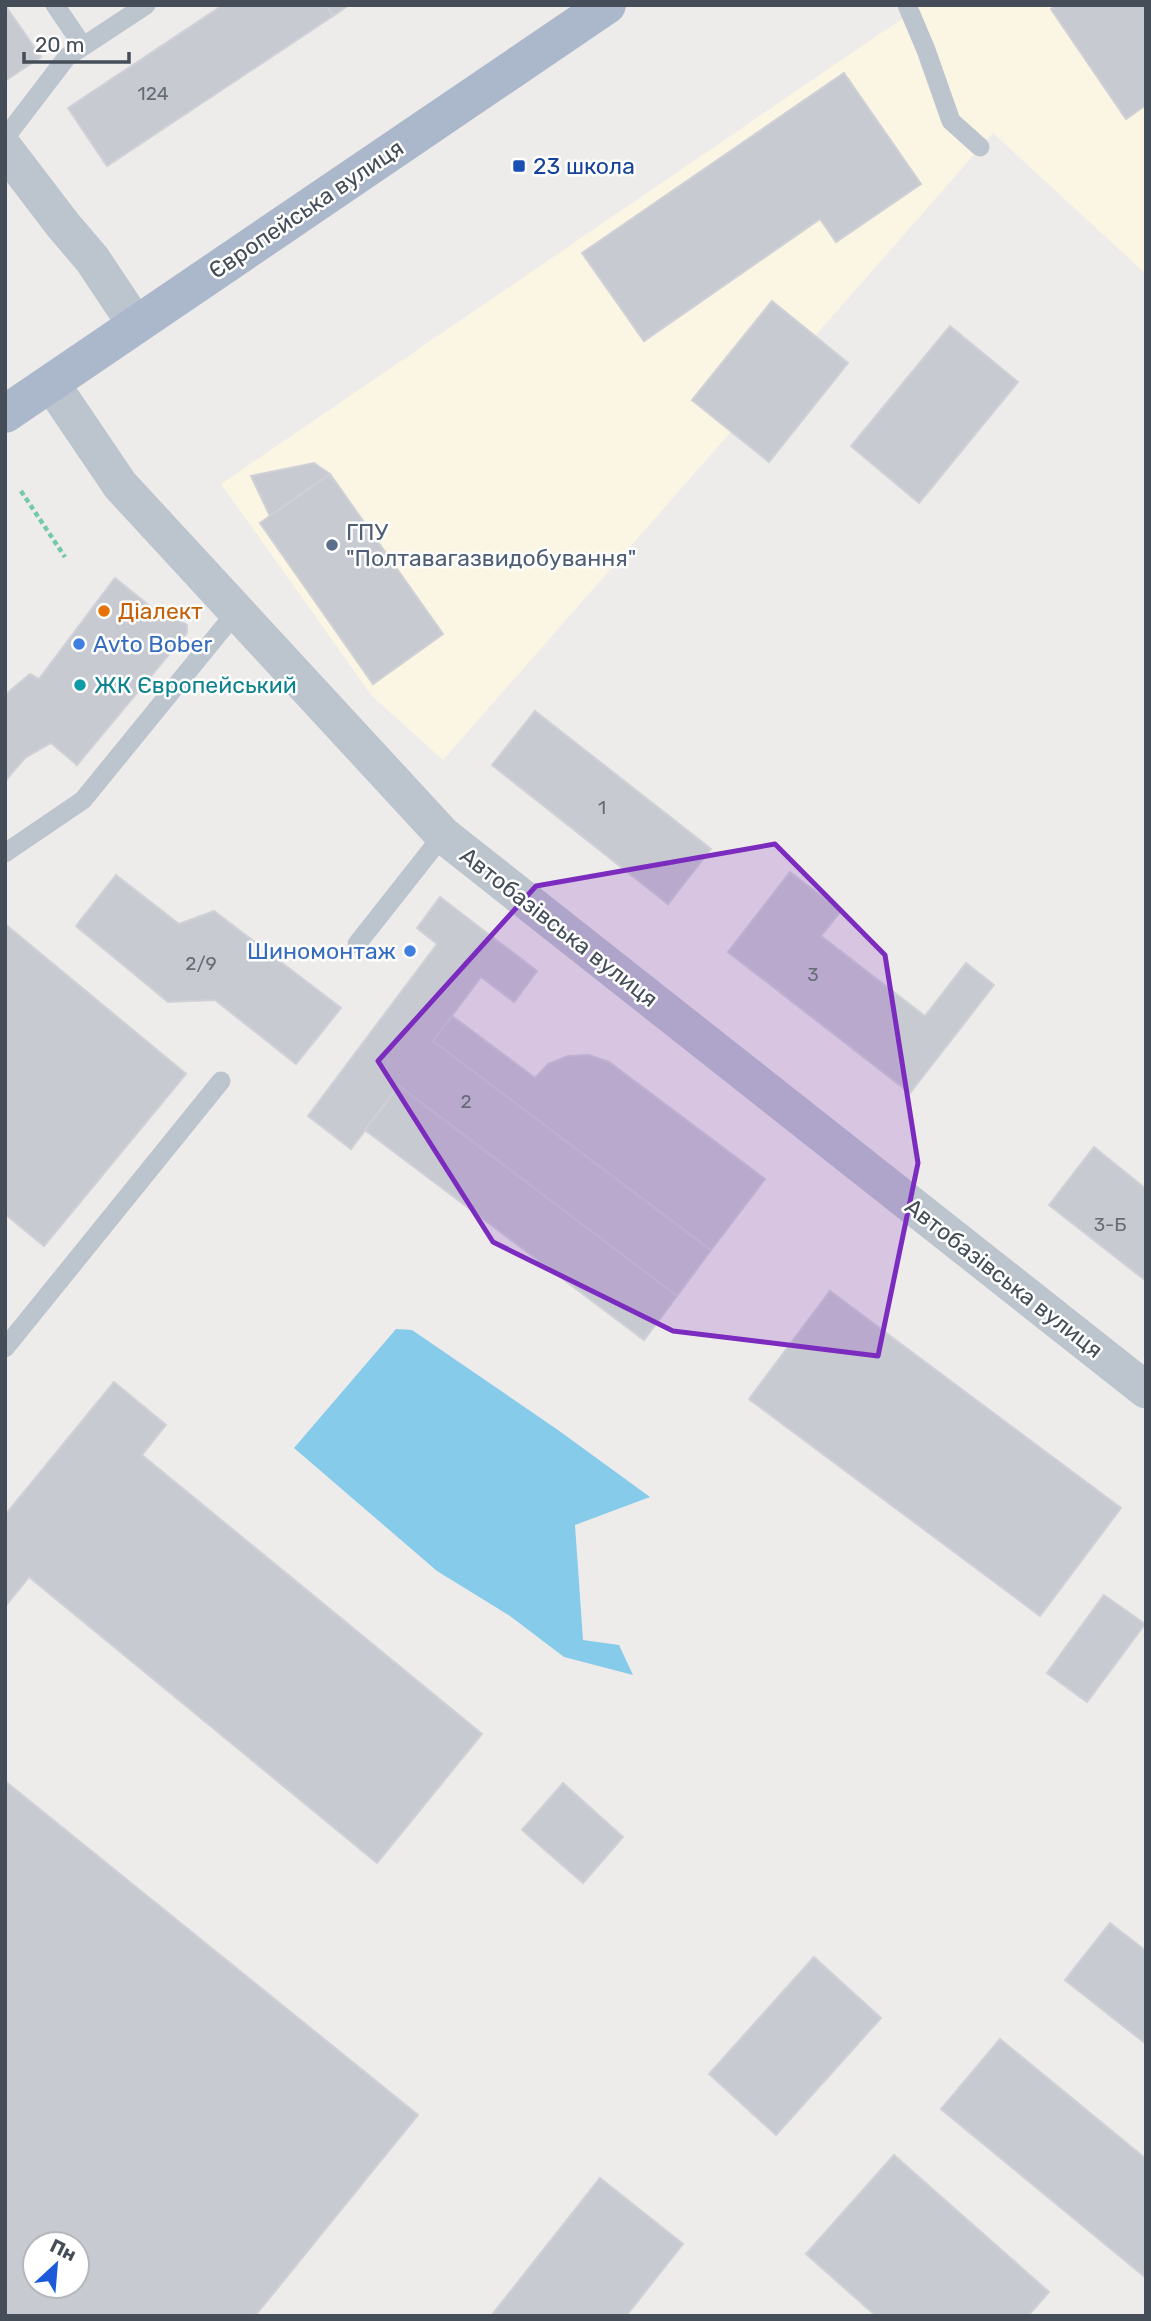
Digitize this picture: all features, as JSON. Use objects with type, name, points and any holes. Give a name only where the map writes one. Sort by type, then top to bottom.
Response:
[{"type":"main road","name":"Європейська вулиця","points":[[5,414],[602,7]]},
{"type":"street","points":[[5,149],[62,226],[92,259],[136,325]]},
{"type":"street","name":"Автобазівська вулиця","points":[[51,383],[120,485],[443,835],[1146,1390]]},
{"type":"lane","points":[[55,5],[83,46]]},
{"type":"lane","points":[[5,138],[66,57],[146,5]]},
{"type":"lane","points":[[907,5],[951,121],[980,147]]},
{"type":"lane","points":[[5,853],[83,800],[237,611]]},
{"type":"lane","points":[[358,944],[443,835]]},
{"type":"lane","points":[[5,1348],[220,1081]]},
{"type":"path","points":[[21,491],[65,557]]},
{"type":"highlighted area","points":[[775,844],[885,955],[918,1163],[878,1356],[673,1331],[493,1242],[378,1061],[536,886]]},
{"type":"shaded area","points":[[922,5],[1146,5],[1146,274],[993,133],[443,760],[372,696],[221,484]]},
{"type":"water","points":[[396,1329],[412,1330],[650,1497],[575,1525],[583,1640],[619,1645],[633,1675],[564,1657],[510,1616],[437,1571],[294,1448]]},
{"type":"building","points":[[5,5],[41,57],[5,81]]},
{"type":"building","points":[[223,5],[326,5],[333,16],[107,166],[68,108]]},
{"type":"building","points":[[326,5],[349,5],[333,16]]},
{"type":"building","points":[[1055,5],[1146,5],[1146,105],[1126,119],[1051,9]]},
{"type":"building","points":[[844,73],[921,184],[836,242],[820,219],[644,341],[582,253]]},
{"type":"building","points":[[772,301],[848,363],[769,462],[692,400]]},
{"type":"building","points":[[950,326],[1018,382],[919,503],[851,446]]},
{"type":"building","points":[[314,463],[330,474],[270,516],[251,476]]},
{"type":"building","points":[[330,474],[443,634],[373,684],[260,523]]},
{"type":"building","name":"ЖК Європейський","points":[[115,578],[166,619],[172,616],[187,625],[187,633],[77,765],[51,743],[25,758],[5,781],[5,695],[30,674],[39,679]]},
{"type":"building","points":[[535,711],[711,849],[668,904],[492,765]]},
{"type":"building","points":[[790,872],[841,911],[821,936],[925,1016],[966,963],[994,985],[910,1093],[728,952]]},
{"type":"building","points":[[116,875],[179,924],[214,911],[341,1008],[296,1064],[215,1000],[168,1002],[76,926]]},
{"type":"building","points":[[440,897],[537,971],[514,1002],[481,977],[433,1041],[711,1250],[677,1296],[399,1086],[351,1149],[308,1116],[437,944],[417,928]]},
{"type":"building","points":[[5,924],[186,1074],[44,1246],[5,1214]]},
{"type":"building","points":[[452,1016],[535,1078],[548,1064],[568,1056],[589,1055],[609,1062],[765,1179],[711,1250],[433,1041]]},
{"type":"building","points":[[399,1086],[677,1296],[644,1340],[365,1130]]},
{"type":"building","points":[[1094,1147],[1146,1189],[1146,1281],[1049,1205]]},
{"type":"building","points":[[830,1291],[1121,1508],[1040,1616],[749,1399]]},
{"type":"building","points":[[114,1382],[166,1425],[142,1455],[482,1734],[377,1863],[29,1577],[5,1607],[5,1515]]},
{"type":"building","points":[[1104,1595],[1145,1624],[1087,1702],[1047,1673]]},
{"type":"building","points":[[5,1781],[418,2115],[255,2316],[5,2316]]},
{"type":"building","points":[[563,1783],[623,1837],[583,1883],[522,1830]]},
{"type":"building","points":[[1110,1923],[1146,1951],[1146,2044],[1065,1980]]},
{"type":"building","points":[[814,1957],[881,2018],[776,2135],[709,2074]]},
{"type":"building","points":[[1000,2039],[1146,2159],[1146,2278],[941,2109]]},
{"type":"building","points":[[894,2155],[1049,2292],[1028,2316],[876,2316],[806,2254]]},
{"type":"building","points":[[600,2178],[683,2244],[626,2316],[491,2316]]},
{"type":"place","name":"23 школа","points":[[519,166]]},
{"type":"place","name":"ГПУ \"Полтавагазвидобування\"","points":[[332,545]]},
{"type":"place","name":"Діалект","points":[[104,611]]},
{"type":"place","name":"Avto Bober","points":[[79,644]]},
{"type":"place","name":"ЖК Європейський","points":[[80,685]]},
{"type":"place","name":"Шиномонтаж","points":[[410,951]]}]
